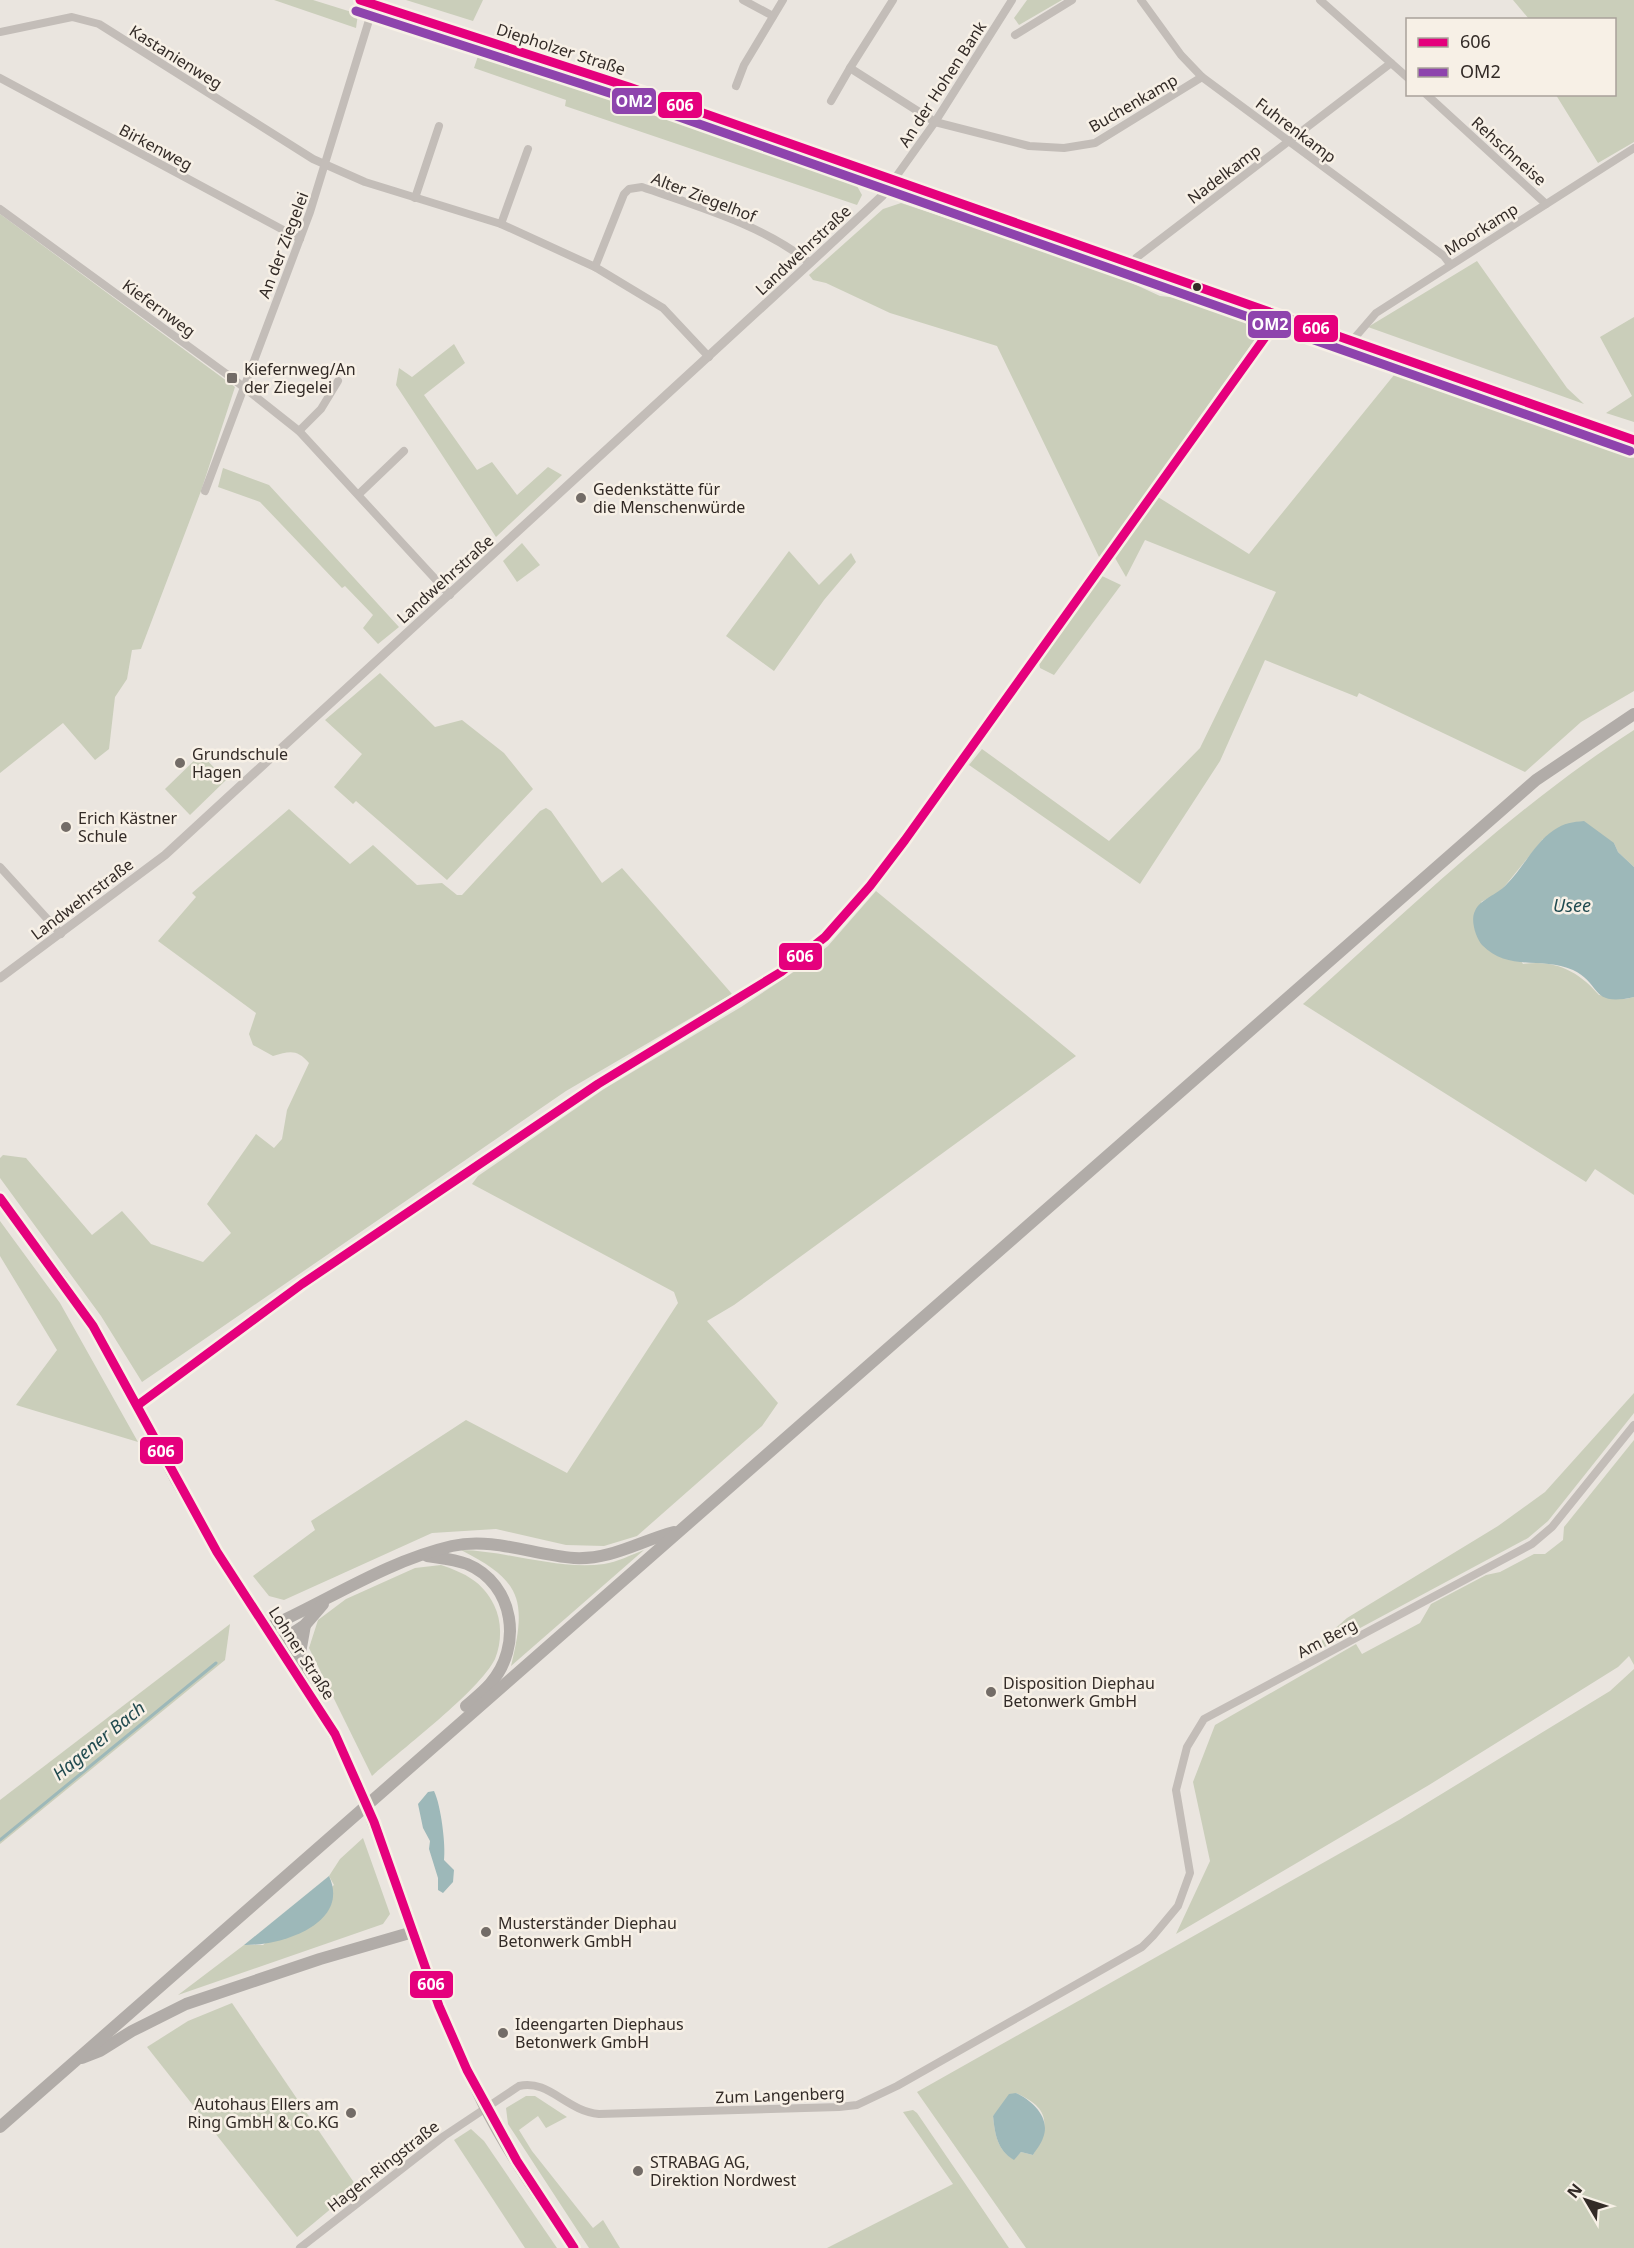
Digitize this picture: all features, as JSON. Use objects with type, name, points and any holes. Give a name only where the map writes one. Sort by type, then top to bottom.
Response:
[{"type":"main road","name":"Diepholzer Straße","points":[[360,0],[629,87],[893,182],[1634,440]]},
{"type":"main road","points":[[0,2127],[678,1530],[1536,780],[1634,714]]},
{"type":"main road","name":"Lohner Straße","points":[[0,1198],[63,1280],[105,1346],[138,1405],[175,1480],[218,1553],[297,1670],[347,1759],[383,1850],[440,2008],[484,2107],[532,2186],[574,2248]]},
{"type":"main road","points":[[268,1627],[379,1573],[452,1546],[476,1544],[505,1546],[558,1556],[593,1557],[627,1550],[678,1530]]},
{"type":"main road","points":[[423,1556],[456,1561],[478,1570],[501,1595],[510,1618],[510,1642],[505,1660],[491,1684],[457,1714],[447,1733]]},
{"type":"main road","points":[[279,1642],[305,1625],[327,1600]]},
{"type":"main road","points":[[297,1670],[305,1625]]},
{"type":"main road","points":[[75,2060],[100,2051],[132,2031],[186,2004],[320,1959],[413,1932]]},
{"type":"street","points":[[743,0],[773,16]]},
{"type":"street","points":[[736,86],[744,65],[783,0]]},
{"type":"street","points":[[831,101],[893,0]]},
{"type":"street","name":"An der Hohen Bank","points":[[893,182],[935,122],[1012,0]]},
{"type":"street","points":[[1015,35],[1072,0]]},
{"type":"street","name":"Fuhrenkamp","points":[[1141,0],[1181,55],[1202,77],[1444,255],[1450,264]]},
{"type":"street","points":[[1320,0],[1406,77]]},
{"type":"street","name":"An der Ziegelei","points":[[205,491],[300,239],[326,164],[374,4]]},
{"type":"street","name":"Kastanienweg","points":[[0,32],[55,18],[72,17],[99,24],[304,153],[326,164]]},
{"type":"street","name":"Nadelkamp","points":[[1134,265],[1136,258],[1391,63]]},
{"type":"street","name":"Buchenkamp","points":[[850,68],[935,122],[1029,147],[1064,148],[1095,143],[1202,77]]},
{"type":"street","name":"Birkenweg","points":[[0,78],[300,239]]},
{"type":"street","name":"Rehschneise","points":[[1428,96],[1546,204]]},
{"type":"street","points":[[415,198],[439,126]]},
{"type":"street","name":"Moorkamp","points":[[1351,342],[1376,313],[1634,148]]},
{"type":"street","points":[[501,224],[528,149]]},
{"type":"street","points":[[326,164],[365,182],[501,224],[596,267],[663,308],[709,357]]},
{"type":"street","name":"Landwehrstraße","points":[[0,978],[165,855],[709,357],[882,196],[893,182]]},
{"type":"street","name":"Alter Ziegelhof","points":[[596,267],[621,200],[629,189],[636,187],[722,216],[793,249],[810,263]]},
{"type":"street","name":"Kiefernweg","points":[[0,209],[243,386],[299,431],[450,595]]},
{"type":"street","points":[[138,1405],[163,1384],[302,1284],[598,1084],[781,972],[825,937],[870,886],[905,840],[1266,336],[1276,315]]},
{"type":"street","points":[[299,431],[321,410],[338,381]]},
{"type":"street","points":[[359,494],[404,451]]},
{"type":"street","points":[[0,867],[61,934]]},
{"type":"street","name":"Am Berg","points":[[1153,1936],[1178,1906],[1190,1874],[1176,1790],[1186,1747],[1204,1719],[1532,1544],[1552,1527],[1634,1425]]},
{"type":"street","name":"Zum Langenberg","points":[[484,2107],[519,2086],[530,2084],[540,2085],[575,2109],[599,2114],[857,2105],[897,2086],[1143,1947],[1153,1936]]},
{"type":"street","name":"Hagen-Ringstraße","points":[[300,2248],[484,2107]]},
{"type":"green space","points":[[274,0],[313,0],[358,14],[356,28]]},
{"type":"green space","points":[[406,0],[483,0],[473,21]]},
{"type":"green space","points":[[1027,0],[1062,0],[1019,25],[1014,18]]},
{"type":"green space","points":[[1513,0],[1634,0],[1634,142],[1598,163],[1557,96],[1616,96],[1616,18],[1528,18]]},
{"type":"green space","points":[[479,53],[575,83],[716,133],[857,186],[862,195],[857,205],[565,106],[566,100],[474,68]]},
{"type":"green space","points":[[901,203],[1108,272],[1160,296],[1188,299],[1254,322],[1258,335],[1100,559],[997,346],[890,313],[826,283],[813,280],[809,275],[883,209]]},
{"type":"green space","points":[[0,214],[235,387],[201,491],[141,649],[132,650],[127,679],[115,697],[109,749],[95,760],[63,723],[0,773]]},
{"type":"green space","points":[[1477,261],[1567,388],[1584,404],[1368,327]]},
{"type":"green space","points":[[1634,317],[1634,422],[1606,413],[1632,396],[1600,337]]},
{"type":"green space","points":[[454,344],[465,363],[424,395],[477,470],[492,462],[517,495],[548,467],[562,475],[496,537],[396,385],[399,368],[412,377]]},
{"type":"green space","points":[[1394,375],[1634,458],[1634,691],[1581,722],[1525,772],[1359,693],[1357,697],[1265,660],[1220,761],[1140,884],[969,765],[982,749],[1109,841],[1200,748],[1276,592],[1145,540],[1126,577],[1115,558],[1158,497],[1249,554]]},
{"type":"green space","points":[[223,468],[269,485],[399,627],[378,644],[363,628],[373,615],[345,586],[342,588],[260,502],[218,487]]},
{"type":"green space","points":[[522,543],[540,565],[517,582],[503,561]]},
{"type":"green space","points":[[789,551],[819,585],[851,553],[856,562],[824,600],[774,671],[726,636]]},
{"type":"green space","points":[[1102,576],[1121,585],[1054,675],[1040,668],[1039,663]]},
{"type":"green space","points":[[380,673],[435,727],[462,720],[504,753],[533,789],[447,880],[356,801],[353,804],[334,787],[362,754],[325,720]]},
{"type":"green space","points":[[1634,730],[1634,867],[1618,852],[1614,843],[1543,839],[1500,892],[1481,902],[1523,964],[1555,965],[1583,979],[1599,995],[1626,999],[1634,997],[1634,1195],[1595,1169],[1586,1182],[1303,1004],[1504,826],[1589,760]]},
{"type":"green space","points":[[201,754],[226,780],[190,815],[165,789]]},
{"type":"green space","points":[[546,808],[551,811],[602,883],[622,868],[732,994],[566,1091],[142,1382],[101,1316],[0,1178],[0,1158],[3,1155],[26,1158],[92,1235],[122,1211],[151,1244],[203,1262],[231,1233],[207,1204],[256,1134],[274,1148],[282,1139],[287,1110],[309,1063],[297,1053],[289,1052],[273,1056],[253,1045],[249,1034],[256,1013],[158,941],[196,897],[192,893],[289,809],[350,864],[373,845],[417,885],[442,883],[457,895],[462,895],[540,811]]},
{"type":"green space","points":[[876,891],[1076,1056],[734,1305],[707,1321],[778,1403],[762,1426],[637,1536],[604,1546],[566,1545],[496,1529],[432,1533],[284,1600],[269,1596],[253,1576],[315,1530],[311,1521],[466,1420],[567,1473],[678,1303],[674,1292],[472,1184],[478,1176],[604,1089],[741,1007],[804,965],[828,946]]},
{"type":"green space","points":[[0,1221],[60,1303],[138,1442],[16,1405],[57,1350],[0,1256]]},
{"type":"green space","points":[[1634,1393],[1634,1413],[1548,1521],[1528,1538],[1321,1649],[1322,1640],[1347,1618],[1498,1526],[1545,1492]]},
{"type":"green space","points":[[1634,1440],[1634,1665],[1629,1656],[1618,1667],[1429,1785],[1176,1934],[1210,1861],[1193,1782],[1215,1725],[1356,1644],[1362,1654],[1420,1623],[1431,1604],[1486,1575],[1500,1572],[1534,1554],[1545,1554],[1563,1540],[1564,1527]]},
{"type":"green space","points":[[461,1550],[586,1565],[609,1563],[644,1550],[511,1666],[519,1624],[515,1595],[508,1583],[497,1572]]},
{"type":"green space","points":[[441,1565],[472,1579],[490,1597],[497,1611],[500,1625],[500,1639],[495,1659],[457,1703],[372,1776],[309,1648],[318,1620],[346,1599],[415,1568]]},
{"type":"green space","points":[[230,1624],[225,1660],[0,1844],[0,1800]]},
{"type":"green space","points":[[1634,1669],[1634,2248],[1026,2248],[917,2092],[1399,1820],[1610,1691]],"holes":[[[1016,2093],[1028,2099],[1041,2112],[1044,2127],[1033,2155],[1021,2152],[1014,2159],[1008,2156],[1000,2146],[993,2116]]]},
{"type":"green space","points":[[363,1838],[390,1914],[383,1924],[178,1995],[244,1945],[263,1945],[334,1885],[329,1876],[340,1859]]},
{"type":"green space","points":[[232,2003],[357,2187],[297,2237],[147,2047],[188,2021]]},
{"type":"green space","points":[[526,2096],[535,2096],[567,2117],[546,2128],[538,2116],[519,2130],[532,2151],[593,2228],[603,2220],[620,2248],[589,2248],[508,2124],[506,2108]]},
{"type":"green space","points":[[913,2110],[1009,2248],[827,2248],[953,2184],[903,2112]]},
{"type":"green space","points":[[471,2129],[484,2141],[557,2248],[525,2248],[454,2140]]},
{"type":"water","name":"Usee","points":[[1584,821],[1614,843],[1618,852],[1634,867],[1634,997],[1610,999],[1603,997],[1582,976],[1561,966],[1503,958],[1482,945],[1474,929],[1473,919],[1477,907],[1506,885],[1547,835],[1565,824]]},
{"type":"water","points":[[434,1791],[442,1826],[444,1860],[454,1870],[453,1882],[443,1893],[438,1890],[438,1878],[429,1849],[430,1841],[423,1828],[418,1804],[428,1792]]},
{"type":"water","points":[[329,1876],[333,1893],[330,1907],[321,1919],[308,1929],[293,1936],[276,1941],[244,1945]]},
{"type":"water","points":[[1016,2093],[1039,2111],[1045,2124],[1045,2131],[1033,2155],[1021,2152],[1014,2160],[1000,2146],[993,2116],[1009,2094]]},
{"type":"waterway","name":"Hagener Bach","points":[[0,1840],[216,1663]]},
{"type":"transit line","name":"606","points":[[360,0],[629,87],[1634,440]]},
{"type":"transit line","name":"OM2","points":[[356,11],[625,98],[1630,451]]},
{"type":"transit line","name":"606","points":[[138,1405],[302,1284],[598,1084],[781,972],[825,937],[870,886],[905,840],[1266,336],[1276,315]]},
{"type":"transit line","name":"606","points":[[0,1198],[93,1326],[217,1552],[335,1734],[374,1822],[439,2006],[467,2070],[517,2161],[574,2248]]},
{"type":"place","name":"Kiefernweg/An der Ziegelei","points":[[232,378]]},
{"type":"place","name":"Gedenkstätte für die Menschenwürde","points":[[581,498]]},
{"type":"place","name":"Grundschule Hagen","points":[[180,763]]},
{"type":"place","name":"Erich Kästner Schule","points":[[66,827]]},
{"type":"place","name":"Disposition Diephau Betonwerk GmbH","points":[[991,1692]]},
{"type":"place","name":"Musterständer Diephau Betonwerk GmbH","points":[[486,1932]]},
{"type":"place","name":"Ideengarten Diephaus Betonwerk GmbH","points":[[503,2033]]},
{"type":"place","name":"Autohaus Ellers am Ring GmbH & Co.KG","points":[[351,2113]]},
{"type":"place","name":"STRABAG AG, Direktion Nordwest","points":[[638,2171]]}]
